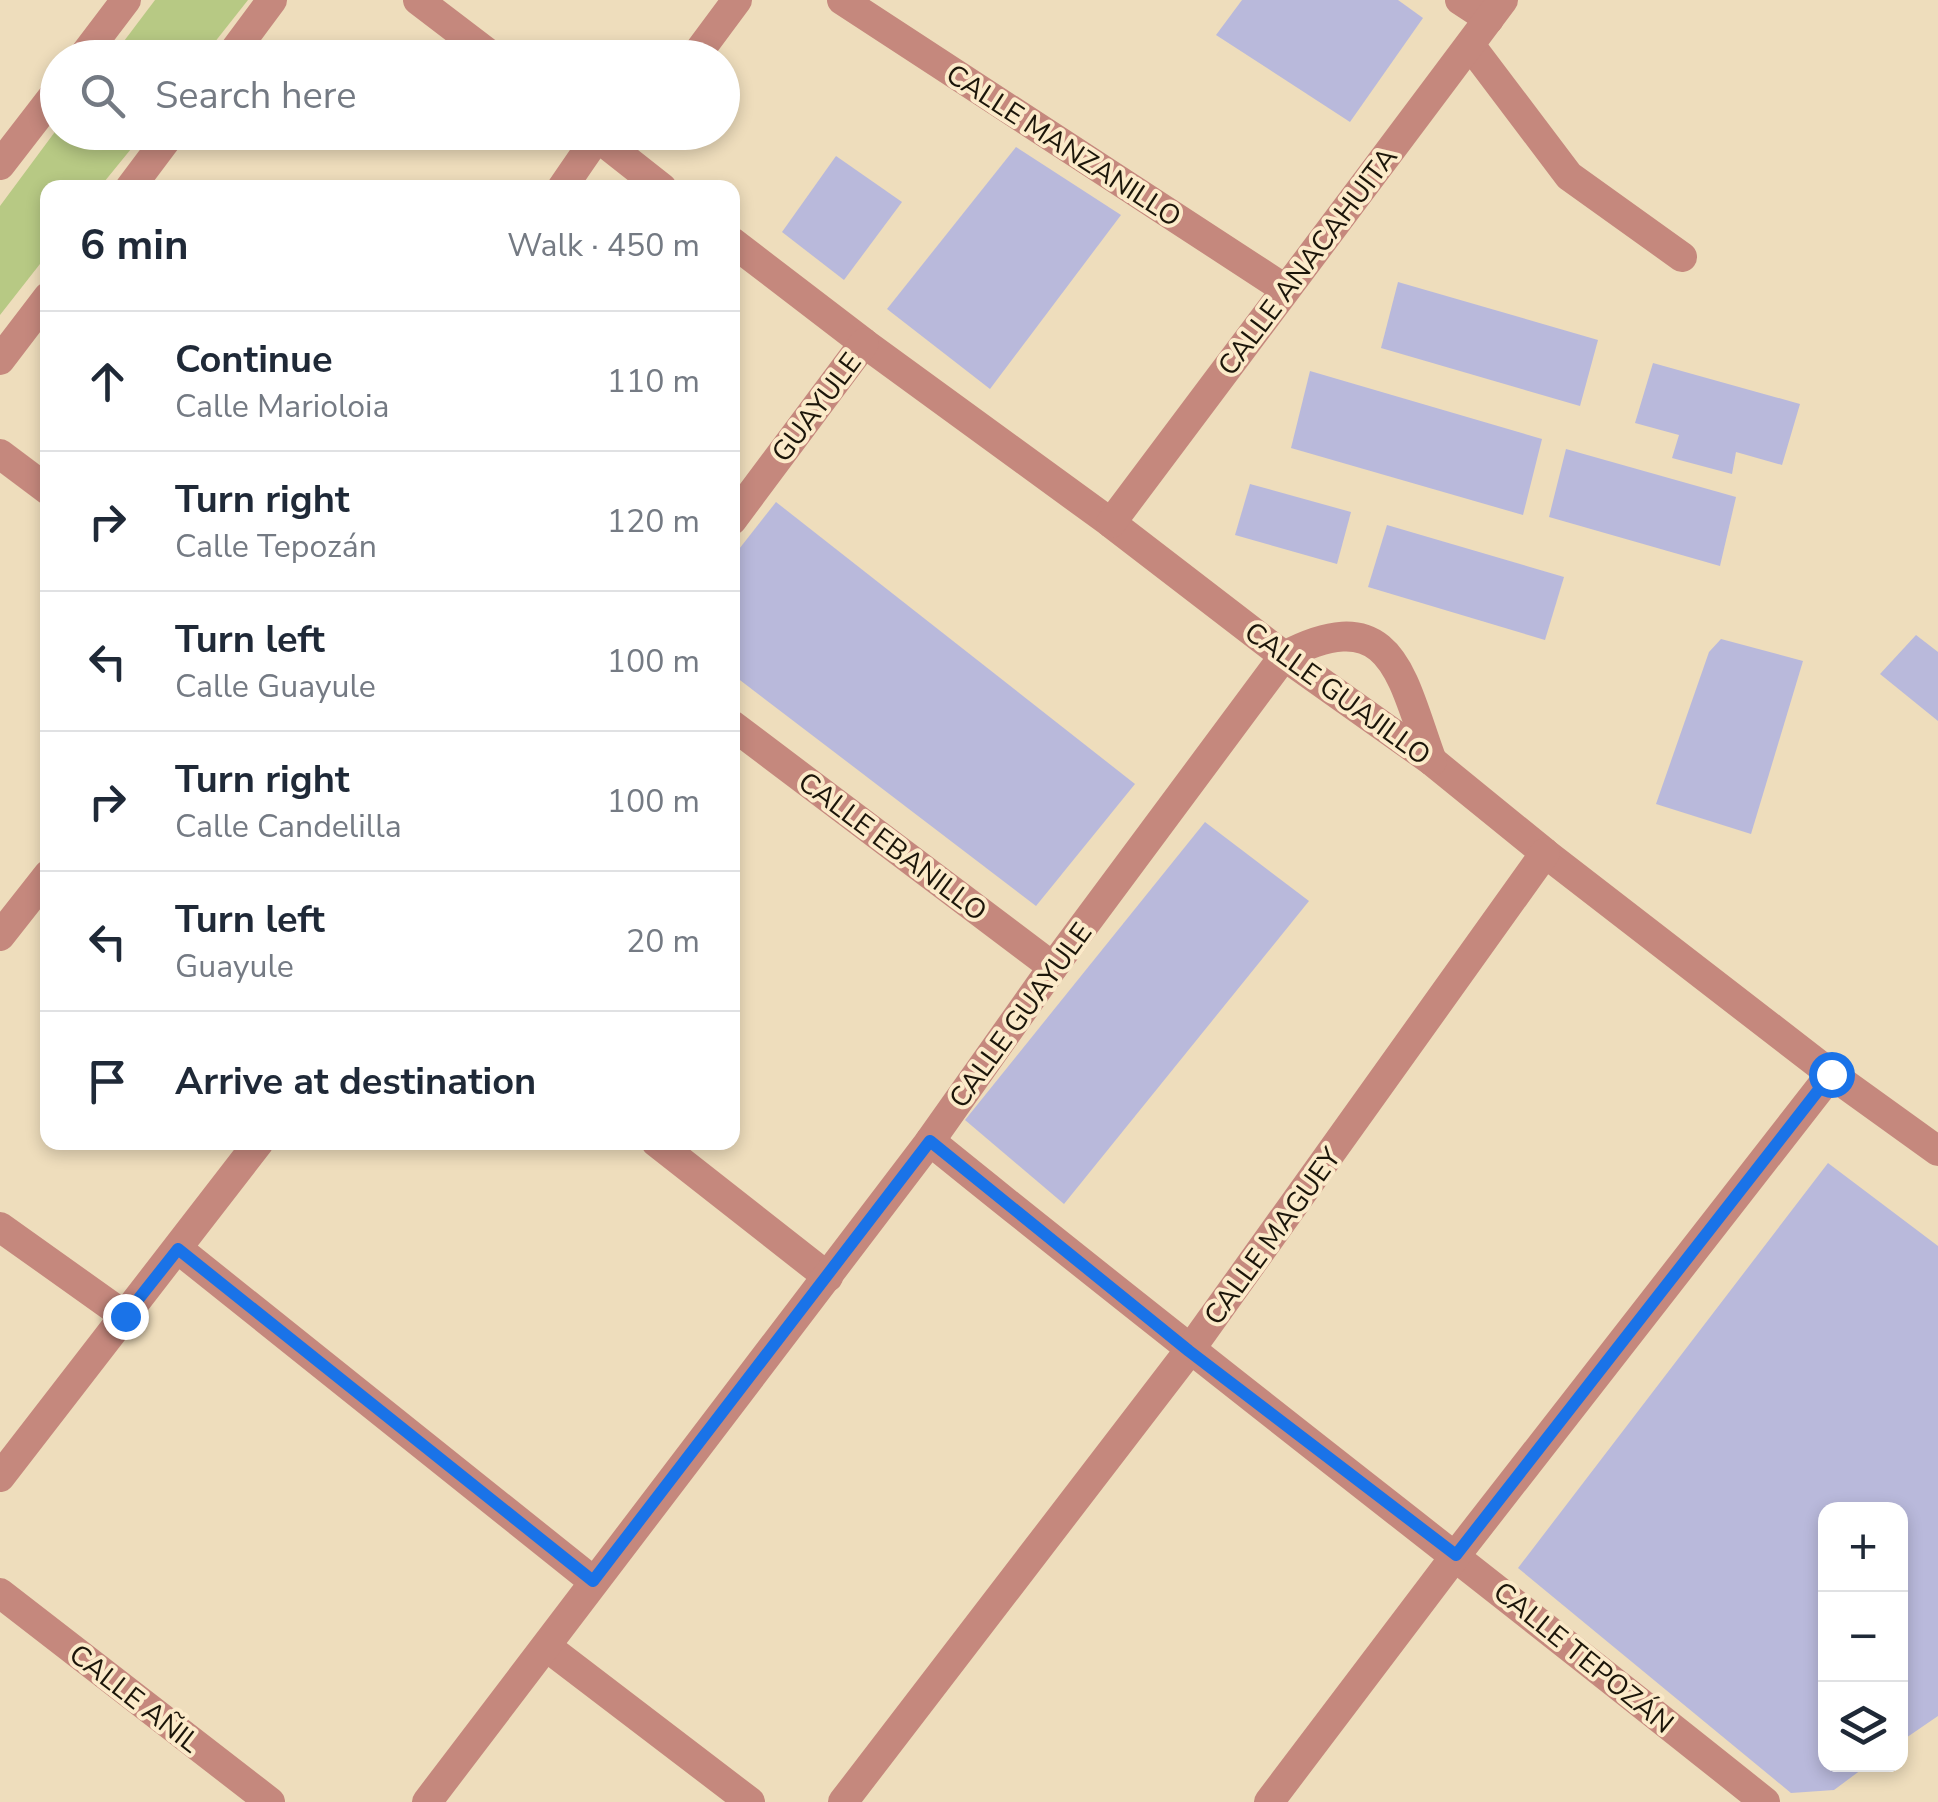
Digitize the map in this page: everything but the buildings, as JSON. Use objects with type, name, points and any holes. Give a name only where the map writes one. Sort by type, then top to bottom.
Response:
[{"type":"street","points":[[96,40],[126,0]]},
{"type":"street","points":[[242,40],[272,0]]},
{"type":"street","points":[[418,0],[470,40]]},
{"type":"street","points":[[707,40],[737,0]]},
{"type":"street","name":"CALLE MANZANILLO","points":[[842,0],[1285,289]]},
{"type":"street","points":[[1460,0],[1496,10]]},
{"type":"street","name":"CALLE ANACAHUITA","points":[[1111,523],[1496,10]]},
{"type":"street","points":[[1470,45],[1569,176],[1682,257]]},
{"type":"street","points":[[0,165],[40,113]]},
{"type":"street","points":[[136,180],[158,150]]},
{"type":"street","points":[[570,180],[600,150]]},
{"type":"street","points":[[622,150],[654,180]]},
{"type":"street","name":"CALLE GUAJILLO","points":[[740,248],[1284,656],[1432,761],[1831,1074],[1938,1151]]},
{"type":"street","points":[[0,360],[40,308]]},
{"type":"street","name":"GUAYULE","points":[[740,509],[864,343]]},
{"type":"street","points":[[0,454],[40,484]]},
{"type":"street","points":[[1284,656],[1313,641],[1348,636],[1376,642],[1396,663],[1432,761]]},
{"type":"street","name":"CALLE GUAYULE","points":[[427,1802],[930,1141],[1053,967],[1284,656]]},
{"type":"street","name":"CALLE EBANILLO","points":[[740,731],[1053,967]]},
{"type":"street","name":"CALLE MAGUEY","points":[[842,1802],[1189,1351],[1545,853]]},
{"type":"street","points":[[0,936],[40,885]]},
{"type":"street","points":[[1269,1802],[1831,1074]]},
{"type":"street","name":"CALLE TEPOZÁN","points":[[930,1141],[1189,1351],[1456,1555],[1765,1802]]},
{"type":"street","points":[[0,1477],[253,1150]]},
{"type":"street","points":[[666,1150],[828,1277]]},
{"type":"street","points":[[0,1227],[125,1316]]},
{"type":"street","points":[[178,1249],[593,1581]]},
{"type":"street","name":"CALLE AÑIL","points":[[0,1594],[270,1802]]},
{"type":"street","points":[[547,1646],[750,1802]]},
{"type":"green space","points":[[155,0],[248,0],[216,40],[125,40]]},
{"type":"green space","points":[[41,150],[130,150],[106,180],[40,180],[40,264],[0,315],[0,206]]},
{"type":"route","points":[[125,1316],[178,1249],[593,1581],[930,1141],[1189,1351],[1456,1555],[1831,1074]]}]
